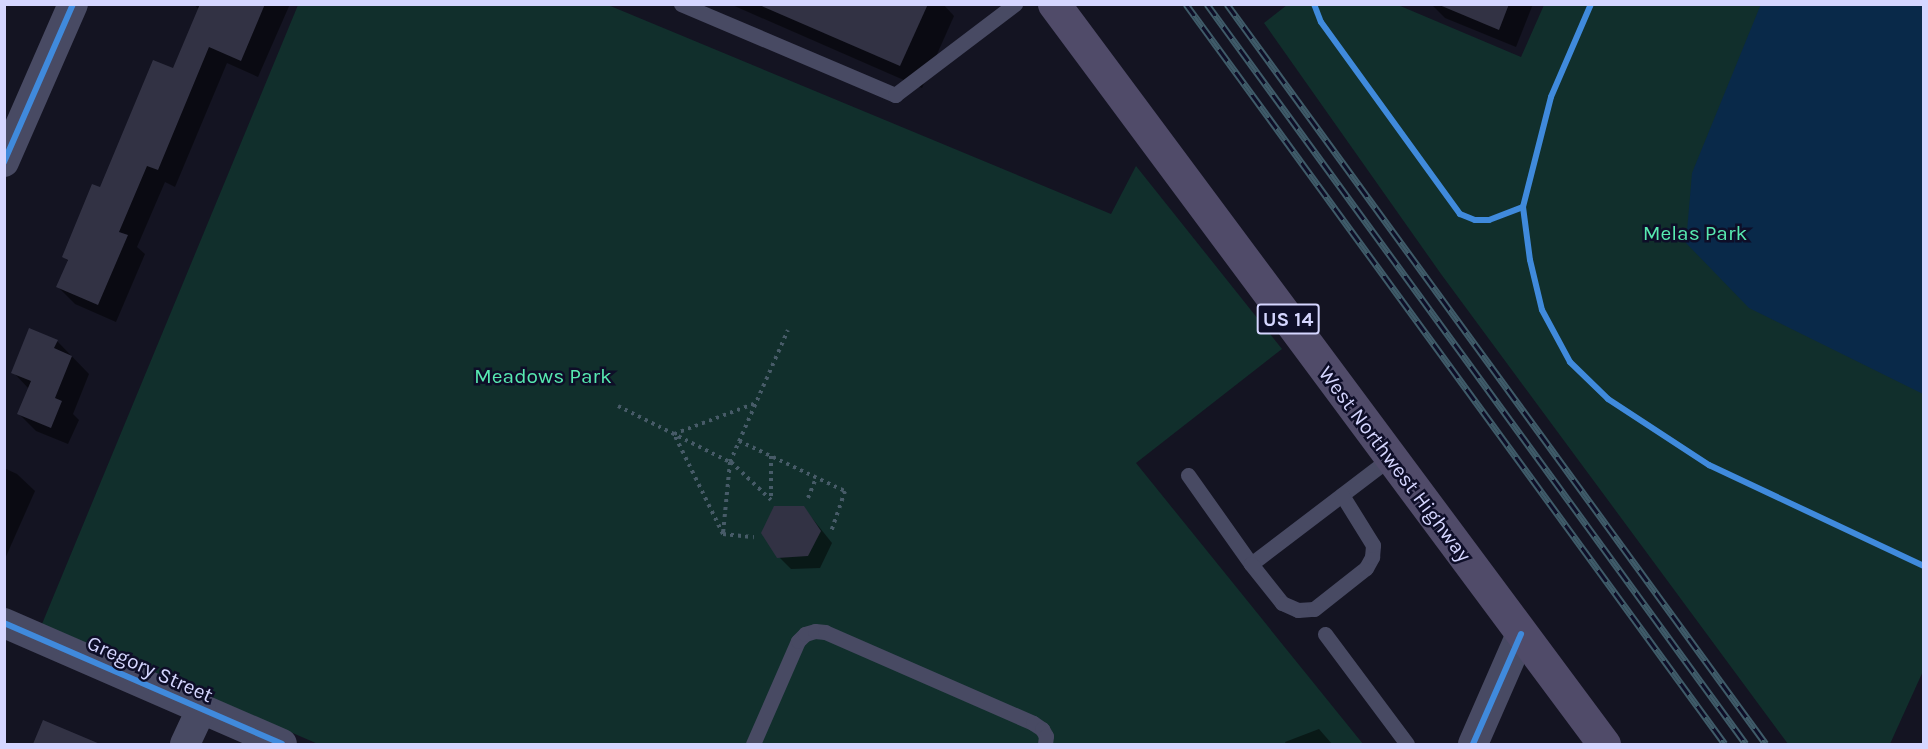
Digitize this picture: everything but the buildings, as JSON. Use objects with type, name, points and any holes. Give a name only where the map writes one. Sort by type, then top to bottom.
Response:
[{"type":"main road","name":"West Northwest Highway","points":[[1054,4],[1521,634]]},
{"type":"main road","name":"US 14","points":[[1521,634],[1604,744]]},
{"type":"street","points":[[4,162],[74,4]]},
{"type":"street","name":"Gregory Street","points":[[4,623],[282,744]]},
{"type":"street","points":[[1473,744],[1521,634]]},
{"type":"street","points":[[185,744],[201,709]]},
{"type":"lane","points":[[681,4],[895,95],[1015,4]]},
{"type":"lane","points":[[1251,564],[1390,458]]},
{"type":"lane","points":[[1188,475],[1251,564],[1282,603],[1298,610],[1314,609],[1366,568],[1372,557],[1373,545],[1342,495]]},
{"type":"lane","points":[[753,744],[798,641],[805,634],[815,631],[825,632],[1034,723],[1042,729],[1046,740],[1060,744]]},
{"type":"lane","points":[[1325,634],[1407,744]]},
{"type":"path","points":[[1591,4],[1551,97],[1520,208],[1542,310],[1570,362],[1608,399],[1709,465],[1923,566]]},
{"type":"path","points":[[1523,255],[1530,261]]},
{"type":"path","points":[[723,534],[730,462],[789,330]]},
{"type":"path","points":[[674,434],[756,403]]},
{"type":"path","points":[[618,406],[730,462],[771,500],[771,456]]},
{"type":"path","points":[[674,434],[723,534]]},
{"type":"path","points":[[739,441],[844,491],[831,532]]},
{"type":"path","points":[[808,498],[816,478]]},
{"type":"path","points":[[723,534],[754,537]]},
{"type":"green space","name":"Meadows Park","points":[[298,5],[608,5],[1111,214],[1136,166],[1282,349],[1136,463],[1363,744],[318,744],[42,624]]},
{"type":"green space","name":"Melas Park","points":[[1287,5],[1398,5],[1521,57],[1544,5],[1923,5],[1924,669],[1890,744],[1788,744],[1441,274],[1264,23]]},
{"type":"water","points":[[1761,4],[1923,5],[1923,394],[1749,308],[1686,243],[1692,173]]},
{"type":"railway","points":[[1186,4],[1725,744]]},
{"type":"railway","points":[[1207,4],[1746,744]]},
{"type":"railway","points":[[1227,4],[1766,744]]},
{"type":"cycle path","points":[[4,162],[73,4]]},
{"type":"cycle path","points":[[1314,4],[1321,22],[1460,214],[1475,220],[1489,220],[1523,207]]},
{"type":"cycle path","points":[[1591,4],[1551,97],[1523,207],[1530,260],[1542,310],[1570,362],[1608,399],[1709,465],[1924,566]]},
{"type":"cycle path","points":[[4,623],[282,744]]},
{"type":"cycle path","points":[[1473,744],[1521,634]]}]
